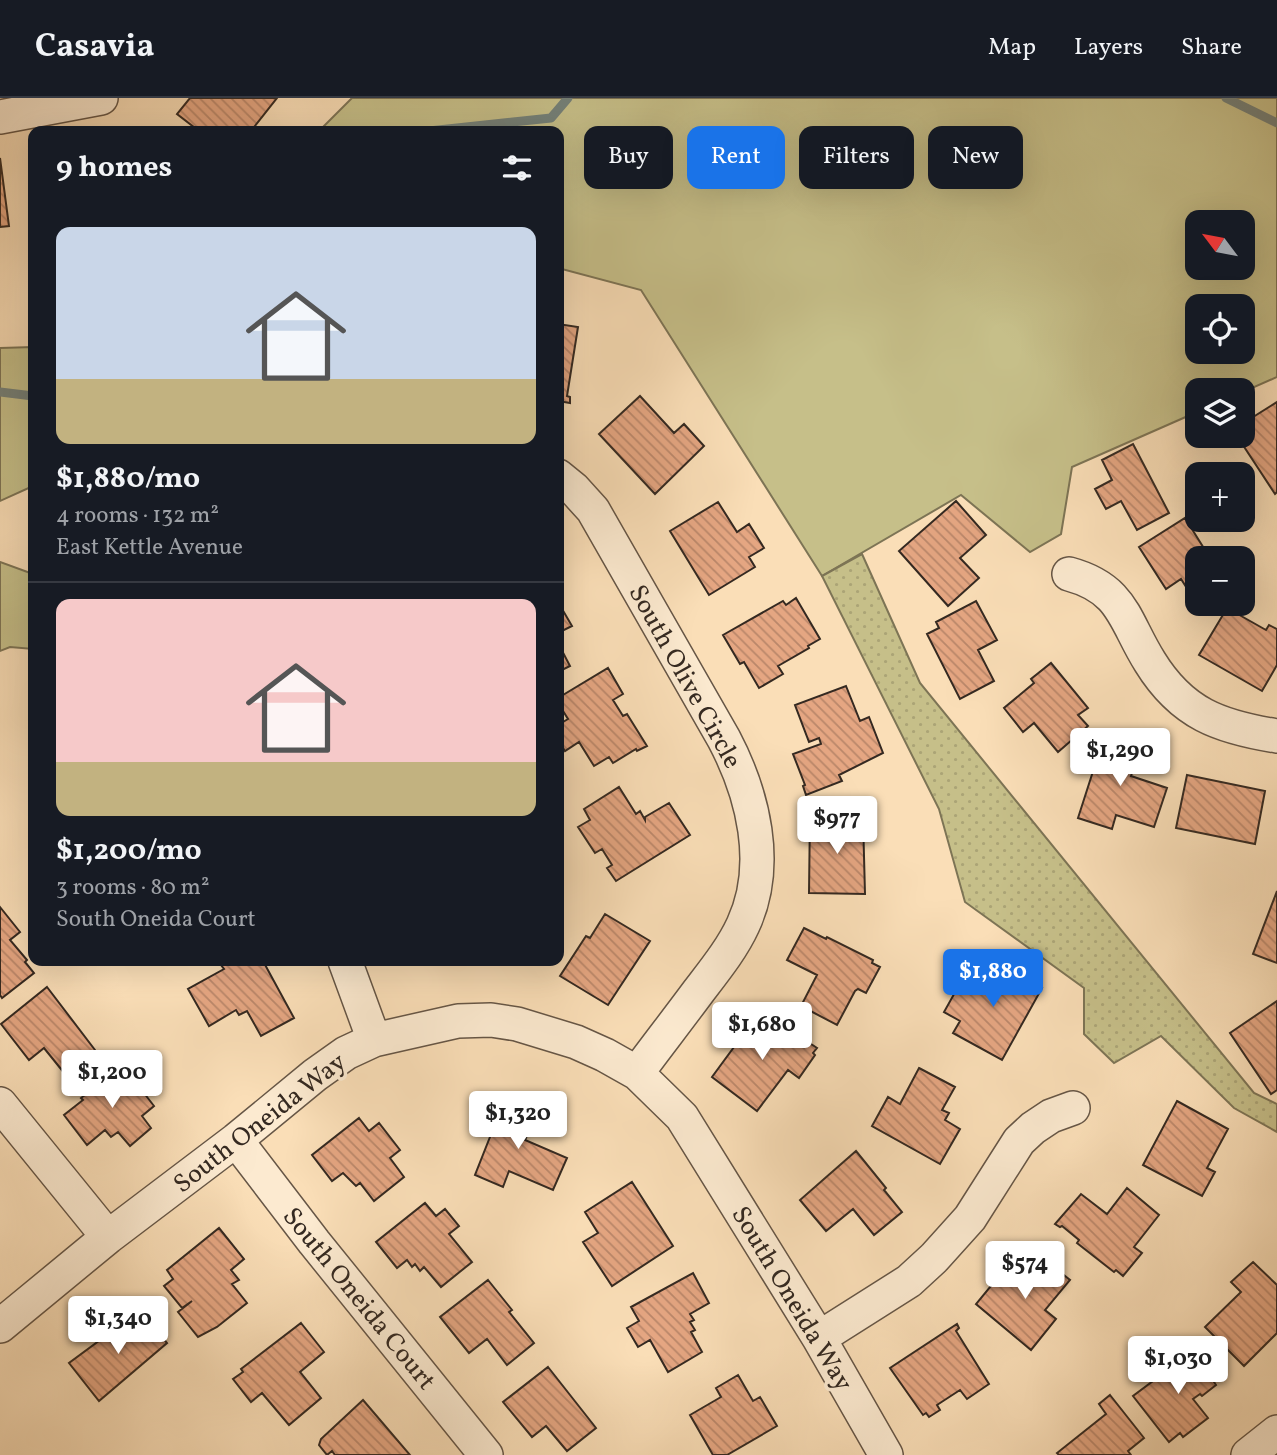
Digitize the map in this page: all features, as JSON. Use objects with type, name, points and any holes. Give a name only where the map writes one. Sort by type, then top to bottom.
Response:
[{"type":"street","points":[[0,117],[101,98]]},
{"type":"street","name":"South Olive Circle","points":[[564,481],[593,510],[724,740],[741,771],[755,826],[757,860],[753,895],[744,924],[725,957],[637,1073]]},
{"type":"street","points":[[1069,574],[1099,587],[1119,603],[1150,663],[1166,684],[1186,703],[1223,725],[1277,736]]},
{"type":"street","points":[[347,966],[374,1040]]},
{"type":"street","name":"South Oneida Way","points":[[0,1326],[108,1237],[236,1140],[314,1075],[346,1053],[374,1040],[458,1021],[491,1020],[517,1024],[576,1041],[637,1073],[682,1117],[819,1338],[886,1455]]},
{"type":"street","points":[[0,1104],[108,1237]]},
{"type":"street","points":[[819,1338],[909,1281],[970,1218],[1019,1142],[1051,1116],[1073,1108]]},
{"type":"street","name":"South Oneida Court","points":[[236,1140],[314,1242],[486,1455]]},
{"type":"street","points":[[1248,1455],[1277,1432]]},
{"type":"shaded area","points":[[352,98],[1277,98],[1277,377],[1255,387],[1255,378],[1185,378],[1185,417],[1072,467],[1061,534],[1030,552],[961,495],[822,576],[641,290],[564,270],[564,126],[324,126]]},
{"type":"shaded area","points":[[28,347],[28,488],[0,501],[0,348]]},
{"type":"shaded area","points":[[862,554],[920,683],[1254,1093],[1277,1104],[1277,1132],[1234,1108],[1161,1036],[1114,1063],[1084,1034],[1084,988],[965,902],[939,809],[822,576]]},
{"type":"shaded area","points":[[0,562],[28,572],[28,649],[10,647],[0,651]]},
{"type":"building","points":[[190,98],[277,98],[255,126],[193,126],[177,114]]},
{"type":"building","points":[[0,158],[9,226],[0,227]]},
{"type":"building","points":[[564,325],[578,327],[567,396],[570,397],[570,403],[564,402]]},
{"type":"building","points":[[640,396],[674,433],[684,424],[704,446],[655,494],[599,434]]},
{"type":"building","points":[[1277,402],[1275,494],[1245,448],[1255,448],[1255,416]]},
{"type":"building","points":[[1133,444],[1169,513],[1137,530],[1121,501],[1106,509],[1095,489],[1112,480],[1102,460]]},
{"type":"building","points":[[956,501],[986,535],[960,558],[979,578],[948,606],[899,551]]},
{"type":"building","points":[[718,502],[737,532],[749,524],[764,548],[749,557],[755,567],[709,595],[670,531]]},
{"type":"building","points":[[1185,518],[1185,532],[1194,532],[1202,546],[1185,546],[1185,585],[1181,579],[1166,589],[1139,547]]},
{"type":"building","points":[[796,598],[820,639],[778,666],[783,674],[759,688],[744,662],[740,664],[723,635],[783,601],[786,605]]},
{"type":"building","points":[[976,601],[997,640],[978,650],[994,681],[960,699],[927,634],[939,628],[936,622]]},
{"type":"building","points":[[564,612],[572,626],[564,630]]},
{"type":"building","points":[[1222,616],[1241,616],[1266,630],[1269,625],[1277,629],[1277,665],[1262,691],[1199,655]]},
{"type":"building","points":[[564,654],[570,666],[564,669]]},
{"type":"building","points":[[1051,663],[1088,708],[1078,715],[1088,726],[1058,752],[1034,723],[1023,732],[1004,708],[1034,683],[1031,679]]},
{"type":"building","points":[[608,668],[623,694],[613,700],[623,716],[627,714],[647,746],[637,751],[636,749],[613,763],[609,757],[594,766],[579,742],[565,751],[564,721],[568,719],[564,713],[564,694]]},
{"type":"building","points":[[846,686],[860,721],[869,717],[883,753],[839,775],[842,781],[806,795],[793,754],[821,744],[819,738],[809,742],[795,705]]},
{"type":"building","points":[[1105,734],[1141,745],[1131,776],[1167,788],[1154,827],[1116,815],[1112,829],[1078,818]]},
{"type":"building","points":[[1187,775],[1265,791],[1255,844],[1176,828]]},
{"type":"building","points":[[619,787],[636,814],[640,811],[645,820],[645,817],[669,803],[690,835],[616,881],[607,868],[612,865],[602,849],[595,853],[578,827],[590,820],[584,809]]},
{"type":"building","points":[[810,812],[814,812],[813,818],[863,818],[865,894],[809,893]]},
{"type":"building","points":[[1277,891],[1277,963],[1253,954]]},
{"type":"building","points":[[0,907],[20,932],[10,940],[34,973],[2,998]]},
{"type":"building","points":[[605,914],[650,941],[608,1005],[560,976],[586,936],[590,938]]},
{"type":"building","points":[[804,928],[873,960],[872,963],[880,967],[866,993],[858,989],[855,991],[837,1025],[801,1006],[817,975],[787,960]]},
{"type":"building","points":[[993,962],[1042,988],[1002,1060],[953,1033],[960,1021],[944,1012],[963,978],[979,987]]},
{"type":"building","points":[[222,966],[266,966],[294,1018],[261,1036],[247,1011],[239,1015],[236,1010],[209,1026],[188,989],[224,969]]},
{"type":"building","points":[[47,987],[95,1050],[65,1074],[44,1048],[29,1060],[1,1024]]},
{"type":"building","points":[[1277,1001],[1277,1090],[1271,1094],[1230,1033]]},
{"type":"building","points":[[759,1013],[804,1047],[808,1042],[817,1048],[799,1078],[788,1070],[757,1111],[712,1077]]},
{"type":"building","points":[[123,1066],[154,1106],[142,1116],[151,1128],[130,1146],[118,1132],[111,1137],[105,1130],[87,1145],[64,1115],[83,1100],[81,1098]]},
{"type":"building","points":[[919,1068],[955,1087],[942,1110],[949,1113],[945,1120],[960,1129],[940,1164],[872,1126],[888,1097],[900,1104]]},
{"type":"building","points":[[505,1099],[537,1113],[525,1140],[567,1158],[553,1190],[509,1171],[503,1187],[475,1175]]},
{"type":"building","points":[[1177,1101],[1228,1129],[1207,1168],[1215,1172],[1202,1196],[1143,1165]]},
{"type":"building","points":[[359,1118],[369,1131],[379,1123],[400,1150],[390,1158],[404,1177],[374,1201],[360,1183],[356,1186],[343,1173],[332,1181],[312,1155]]},
{"type":"building","points":[[856,1151],[902,1212],[874,1235],[853,1209],[826,1231],[800,1200]]},
{"type":"building","points":[[632,1182],[673,1246],[612,1286],[583,1242],[598,1233],[585,1212]]},
{"type":"building","points":[[1127,1188],[1159,1215],[1134,1247],[1142,1253],[1123,1276],[1077,1243],[1079,1240],[1062,1226],[1055,1224],[1081,1194],[1107,1214]]},
{"type":"building","points":[[425,1203],[436,1216],[445,1209],[459,1226],[449,1234],[472,1262],[441,1287],[424,1267],[420,1271],[415,1264],[412,1267],[407,1260],[397,1268],[376,1242]]},
{"type":"building","points":[[219,1228],[244,1259],[231,1270],[239,1280],[232,1284],[247,1303],[217,1327],[198,1337],[178,1312],[192,1301],[182,1308],[164,1286],[173,1279],[167,1270]]},
{"type":"building","points":[[1040,1256],[1070,1280],[1045,1310],[1056,1319],[1031,1350],[976,1304],[1004,1270],[1019,1282]]},
{"type":"building","points":[[1253,1262],[1277,1285],[1277,1333],[1244,1366],[1205,1327],[1241,1292],[1231,1282]]},
{"type":"building","points":[[693,1273],[709,1303],[690,1314],[694,1320],[690,1322],[695,1330],[691,1332],[702,1352],[668,1372],[650,1340],[638,1347],[627,1328],[639,1321],[631,1307]]},
{"type":"building","points":[[488,1280],[534,1343],[507,1365],[487,1339],[469,1353],[440,1317]]},
{"type":"building","points":[[142,1312],[167,1343],[99,1401],[69,1363],[107,1335],[110,1339]]},
{"type":"building","points":[[301,1323],[324,1352],[300,1372],[321,1398],[289,1425],[262,1393],[251,1402],[233,1379],[243,1372],[241,1369]]},
{"type":"building","points":[[957,1324],[959,1328],[956,1331],[989,1384],[967,1399],[960,1390],[937,1405],[940,1410],[929,1417],[926,1413],[923,1415],[890,1368]]},
{"type":"building","points":[[1196,1349],[1219,1378],[1214,1382],[1216,1385],[1202,1396],[1200,1394],[1193,1399],[1208,1418],[1183,1437],[1180,1433],[1169,1442],[1133,1396]]},
{"type":"building","points":[[548,1367],[596,1428],[567,1451],[546,1426],[532,1437],[503,1402]]},
{"type":"building","points":[[738,1375],[753,1401],[760,1397],[777,1426],[727,1455],[713,1455],[690,1415],[721,1397],[716,1388]]},
{"type":"building","points":[[1110,1395],[1144,1438],[1128,1451],[1131,1455],[1059,1455],[1057,1453],[1106,1414],[1099,1404]]},
{"type":"building","points":[[363,1400],[410,1455],[335,1455],[332,1451],[327,1455],[319,1445],[321,1439]]},
{"type":"waterway","points":[[476,126],[551,118],[568,98]]},
{"type":"waterway","points":[[1226,98],[1277,123]]},
{"type":"waterway","points":[[0,392],[28,395]]}]
